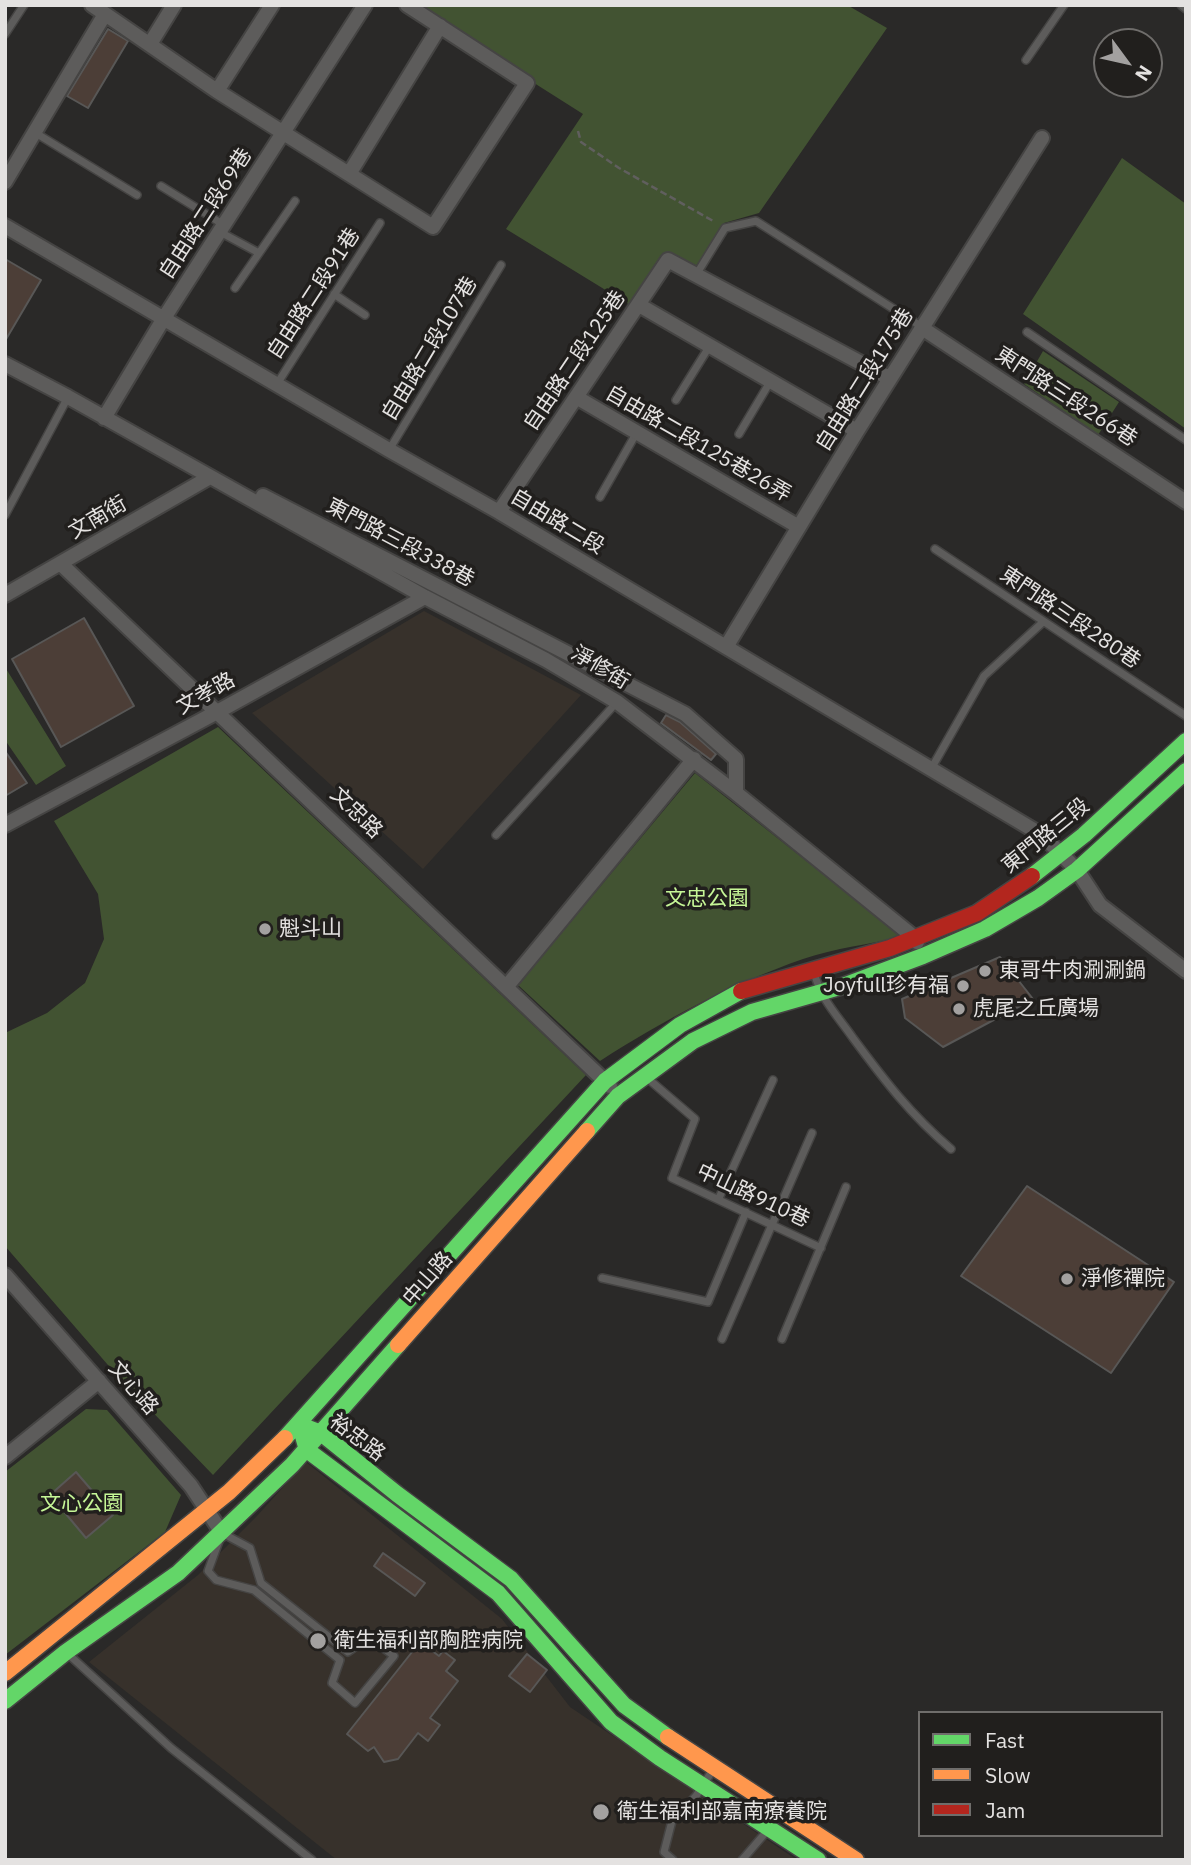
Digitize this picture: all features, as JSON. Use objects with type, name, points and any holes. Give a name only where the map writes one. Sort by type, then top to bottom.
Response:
[{"type":"main road","name":"東門路三段","points":[[915,938],[977,913],[1019,886],[1089,831],[1186,741]]},
{"type":"main road","name":"東門路三段","points":[[923,956],[985,929],[1038,898],[1077,870],[1186,771]]},
{"type":"main road","name":"中山路","points":[[5,1672],[208,1509],[299,1425],[562,1127],[606,1081],[680,1025],[744,989],[890,948],[915,938]]},
{"type":"main road","name":"中山路","points":[[5,1701],[66,1652],[178,1573],[222,1534],[307,1450],[618,1096],[693,1041],[752,1012],[843,986],[923,956]]},
{"type":"main road","name":"裕忠路","points":[[299,1425],[321,1433],[511,1579],[625,1705],[715,1768],[856,1860]]},
{"type":"main road","name":"裕忠路","points":[[299,1425],[307,1450],[498,1593],[611,1722],[703,1786],[818,1860]]},
{"type":"main road","points":[[388,1510],[397,1494]]},
{"type":"street","points":[[92,5],[107,10],[217,91],[433,227],[527,83],[407,5]]},
{"type":"street","points":[[150,44],[174,5]]},
{"type":"street","points":[[217,91],[272,5]]},
{"type":"street","name":"自由路二段69巷","points":[[104,418],[164,318],[365,5]]},
{"type":"street","points":[[5,182],[107,10]]},
{"type":"street","points":[[349,174],[440,26]]},
{"type":"street","name":"自由路二段175巷","points":[[726,647],[889,378],[1042,138]]},
{"type":"street","name":"自由路二段","points":[[5,226],[499,512],[1042,835],[1077,870],[1100,905],[1186,971]]},
{"type":"street","name":"自由路二段125巷","points":[[499,512],[668,260],[696,275]]},
{"type":"street","points":[[696,275],[889,378]]},
{"type":"street","points":[[639,305],[857,431]]},
{"type":"street","name":"東門路三段266巷","points":[[922,328],[1186,502]]},
{"type":"street","name":"東門路三段338巷","points":[[5,364],[210,477],[229,478],[685,714],[736,759],[736,793]]},
{"type":"street","name":"自由路二段125巷26弄","points":[[576,397],[799,527]]},
{"type":"street","name":"文南街","points":[[5,595],[210,477]]},
{"type":"street","name":"淨修街","points":[[210,477],[425,597],[546,660],[617,702],[694,759],[915,938],[923,956]]},
{"type":"street","name":"文忠路","points":[[61,564],[507,986],[606,1081],[618,1096]]},
{"type":"street","name":"文孝路","points":[[5,825],[219,712],[265,682],[425,597]]},
{"type":"street","points":[[507,986],[694,759]]},
{"type":"street","name":"文心路","points":[[5,1275],[191,1486],[222,1534]]},
{"type":"street","points":[[5,1457],[99,1381]]},
{"type":"lane","points":[[5,34],[24,5]]},
{"type":"lane","points":[[1026,61],[1064,5]]},
{"type":"lane","points":[[1181,5],[1186,9]]},
{"type":"lane","points":[[34,132],[137,195]]},
{"type":"lane","points":[[161,187],[259,253]]},
{"type":"lane","points":[[235,288],[295,201]]},
{"type":"lane","points":[[696,275],[725,228],[756,221],[922,328]]},
{"type":"lane","name":"自由路二段91巷","points":[[276,385],[380,222]]},
{"type":"lane","name":"自由路二段107巷","points":[[389,450],[500,265]]},
{"type":"lane","points":[[334,294],[365,315]]},
{"type":"lane","points":[[1027,332],[1186,440]]},
{"type":"lane","points":[[676,400],[709,347]]},
{"type":"lane","points":[[738,434],[770,382]]},
{"type":"lane","points":[[5,515],[68,397]]},
{"type":"lane","points":[[600,497],[637,432]]},
{"type":"lane","name":"東門路三段280巷","points":[[935,550],[1186,716]]},
{"type":"lane","points":[[930,769],[984,676],[1043,622]]},
{"type":"lane","points":[[496,835],[617,702]]},
{"type":"lane","points":[[813,968],[819,992],[888,1085],[919,1121],[951,1149]]},
{"type":"lane","name":"中山路910巷","points":[[645,1076],[695,1119],[672,1178],[821,1248]]},
{"type":"lane","points":[[719,1198],[773,1080]]},
{"type":"lane","points":[[722,1339],[812,1133]]},
{"type":"lane","name":"中山路910巷","points":[[782,1339],[846,1187]]},
{"type":"lane","points":[[602,1278],[708,1302],[746,1212]]},
{"type":"lane","points":[[222,1534],[250,1548],[261,1583],[348,1652],[369,1637],[394,1656],[355,1703],[332,1683],[340,1660],[254,1590],[216,1580],[208,1572],[222,1534]]},
{"type":"lane","points":[[66,1652],[171,1748],[312,1860]]},
{"type":"lane","points":[[673,1860],[664,1852],[672,1821],[715,1768]]},
{"type":"lane","points":[[742,1860],[781,1811]]},
{"type":"path","points":[[578,131],[581,142],[619,168],[725,228]]},
{"type":"shaded area","points":[[424,611],[581,695],[423,869],[252,713]]},
{"type":"shaded area","name":"衛生福利部胸腔病院","points":[[306,1462],[502,1619],[570,1707],[797,1860],[337,1860],[89,1662],[198,1575]]},
{"type":"green space","points":[[411,5],[847,5],[887,28],[759,213],[724,223],[695,272],[665,255],[630,305],[506,229],[583,114]]},
{"type":"green space","points":[[1122,158],[1186,204],[1186,429],[1023,314]]},
{"type":"green space","points":[[1043,351],[1119,402],[1098,435],[1024,384]]},
{"type":"green space","points":[[5,667],[66,766],[36,785],[5,740]]},
{"type":"green space","points":[[218,727],[586,1075],[213,1475],[114,1372],[5,1246],[5,1033],[47,1013],[85,983],[104,939],[98,894],[54,821]]},
{"type":"green space","name":"文忠公園","points":[[695,773],[903,937],[827,952],[776,969],[698,1004],[600,1061],[518,985]]},
{"type":"green space","name":"文心公園","points":[[86,1409],[107,1410],[181,1495],[165,1532],[5,1655],[5,1472]]},
{"type":"building","points":[[108,29],[128,41],[88,108],[67,96]]},
{"type":"building","points":[[5,259],[41,280],[5,341]]},
{"type":"building","points":[[84,618],[134,706],[61,747],[12,659]]},
{"type":"building","points":[[666,715],[680,722],[716,754],[711,760],[661,723]]},
{"type":"building","points":[[5,751],[27,783],[5,796]]},
{"type":"building","name":"虎尾之丘廣場","points":[[1000,957],[1033,999],[943,1047],[905,1018],[902,999]]},
{"type":"building","name":"淨修禪院","points":[[1027,1186],[1174,1282],[1111,1373],[961,1276]]},
{"type":"building","points":[[76,1472],[113,1515],[86,1538],[50,1495]]},
{"type":"building","points":[[383,1553],[425,1583],[415,1596],[374,1566]]},
{"type":"building","points":[[420,1642],[439,1656],[443,1651],[455,1660],[446,1671],[458,1681],[430,1718],[440,1725],[428,1741],[418,1733],[398,1759],[384,1762],[374,1747],[368,1751],[347,1734]]},
{"type":"building","points":[[527,1654],[547,1670],[530,1692],[509,1676]]},
{"type":"traffic: fast","points":[[1032,876],[1084,835],[1186,741]]},
{"type":"traffic: fast","points":[[587,1131],[618,1096],[693,1041],[752,1012],[843,986],[923,956],[985,929],[1038,898],[1077,870],[1186,771]]},
{"type":"traffic: fast","points":[[285,1438],[605,1081],[680,1025],[741,991]]},
{"type":"traffic: fast","points":[[5,1701],[66,1652],[178,1573],[292,1465],[398,1345]]},
{"type":"traffic: fast","points":[[308,1428],[321,1433],[511,1579],[624,1705],[668,1737]]},
{"type":"traffic: fast","points":[[303,1436],[307,1450],[498,1593],[611,1722],[660,1758],[818,1860]]},
{"type":"traffic: slow","points":[[398,1345],[587,1131]]},
{"type":"traffic: slow","points":[[5,1673],[229,1492],[285,1438]]},
{"type":"traffic: slow","points":[[668,1737],[856,1860]]},
{"type":"traffic: jam","points":[[741,991],[890,948],[977,913],[1032,876]]},
{"type":"place","name":"魁斗山","points":[[265,929]]},
{"type":"place","name":"東哥牛肉涮涮鍋","points":[[985,971]]},
{"type":"place","name":"Joyfull珍有福","points":[[963,986]]},
{"type":"place","name":"虎尾之丘廣場","points":[[959,1009]]},
{"type":"place","name":"淨修禪院","points":[[1067,1279]]},
{"type":"place","name":"衛生福利部胸腔病院","points":[[318,1641]]},
{"type":"place","name":"衛生福利部嘉南療養院","points":[[601,1812]]}]
